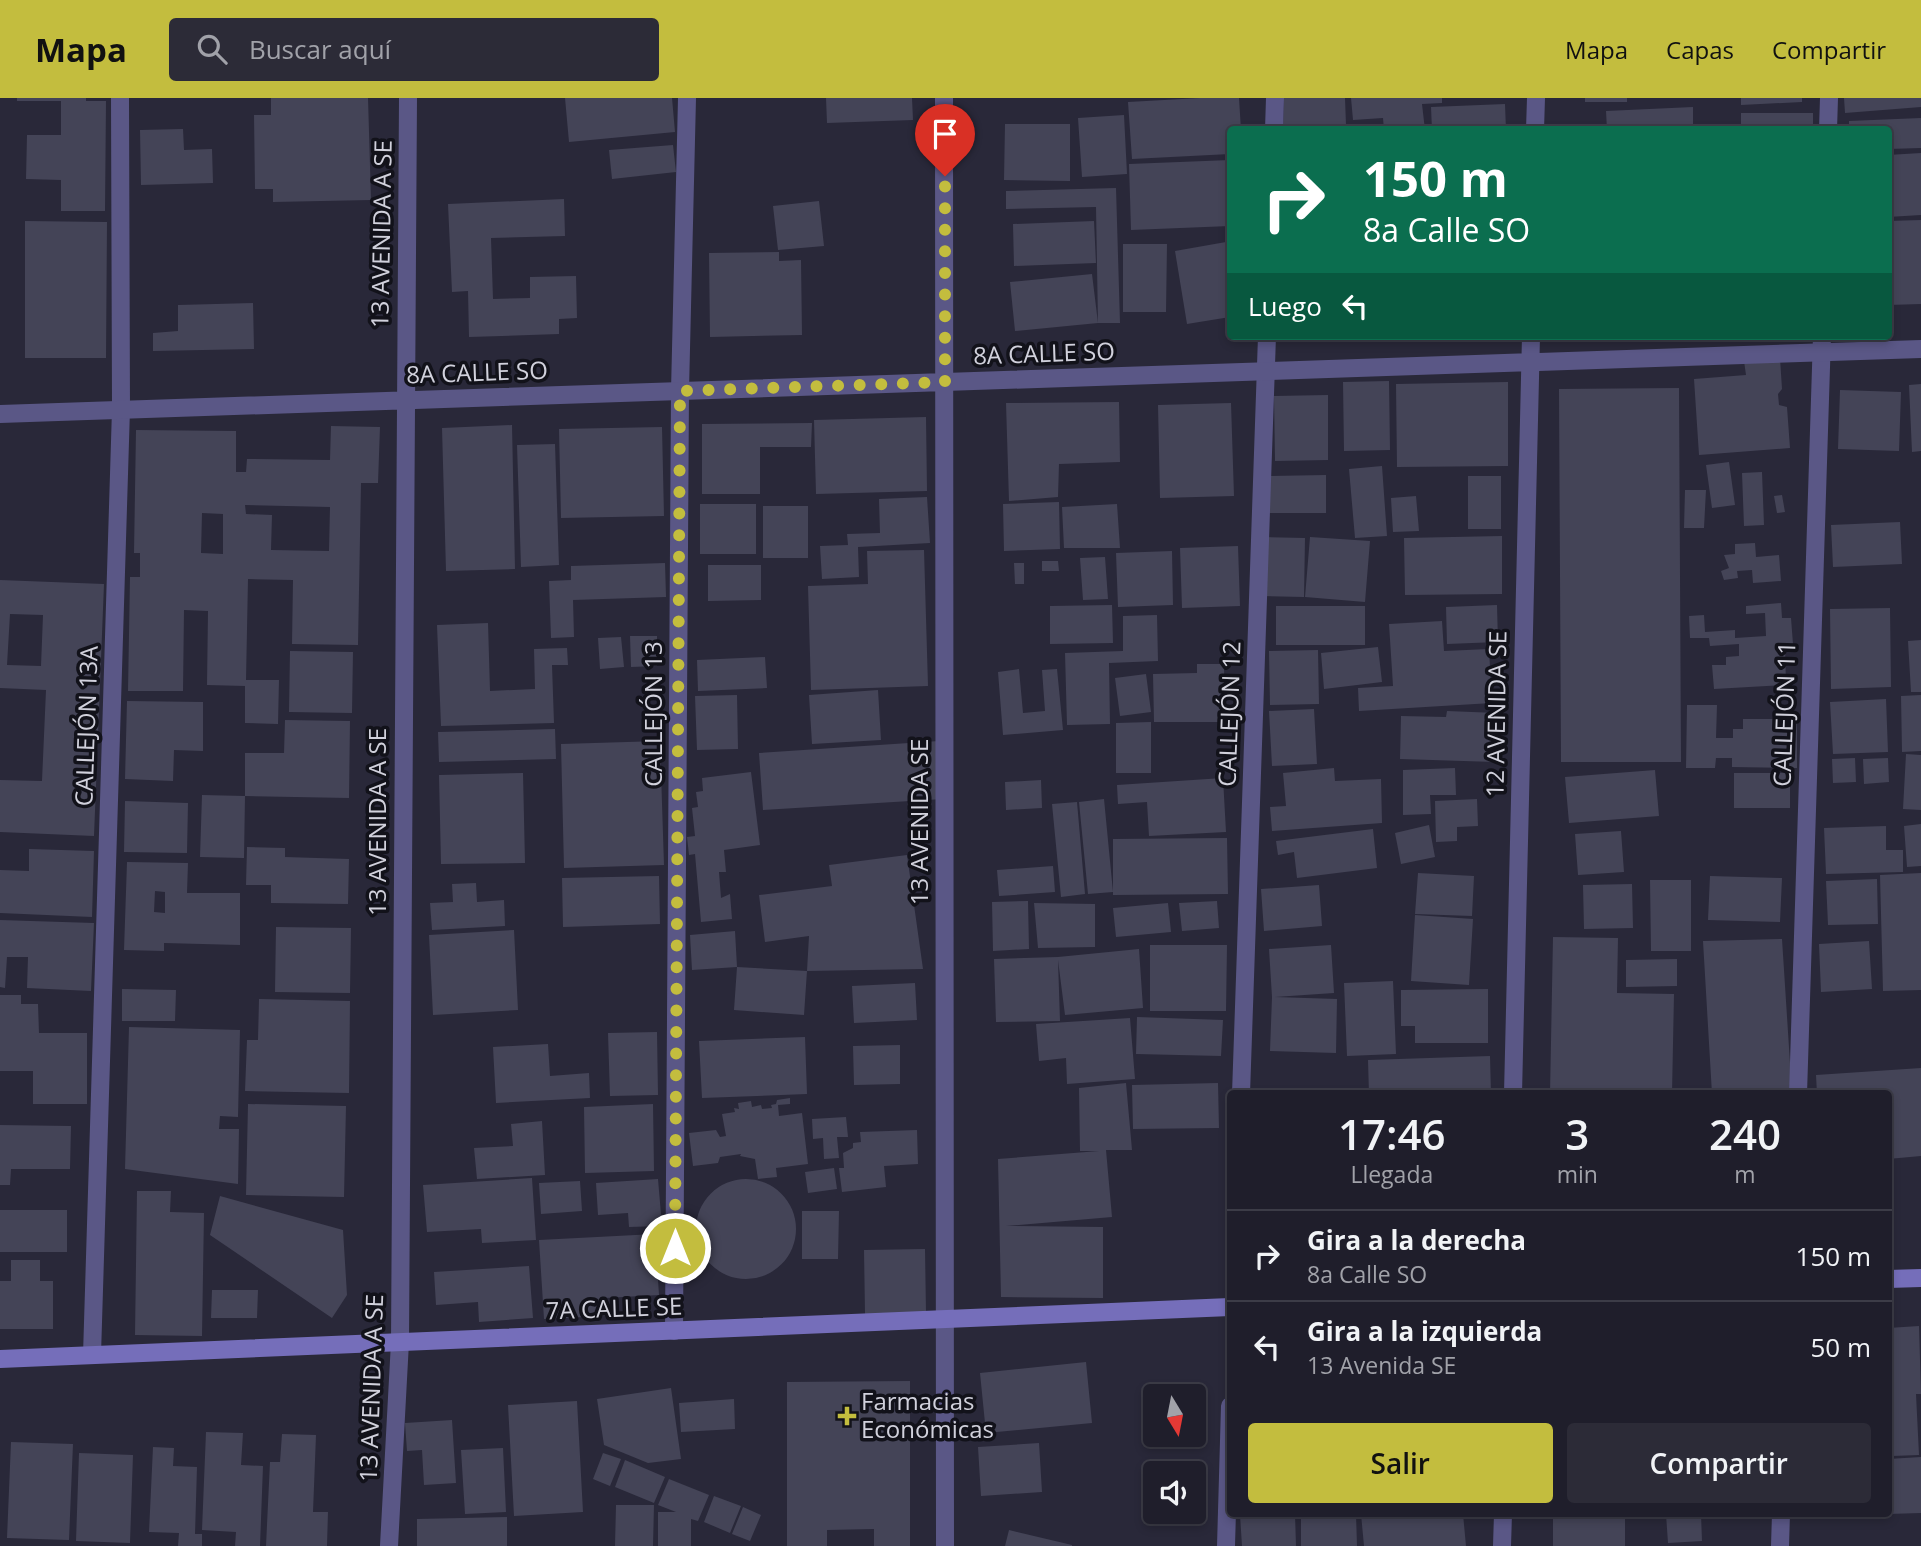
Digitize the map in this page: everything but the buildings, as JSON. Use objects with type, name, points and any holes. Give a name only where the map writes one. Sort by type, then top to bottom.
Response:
[{"type":"main road","points":[[1892,1279],[1921,1278]]},
{"type":"main road","name":"7A CALLE SE","points":[[0,1359],[1227,1307]]},
{"type":"street","name":"CALLEJÓN 13A","points":[[92,1355],[121,409],[120,98]]},
{"type":"street","name":"13 AVENIDA A SE","points":[[389,1546],[400,1342],[408,98]]},
{"type":"street","name":"CALLEJÓN 13","points":[[674,1331],[680,391],[687,98]]},
{"type":"street","name":"13 AVENIDA SE","points":[[944,98],[945,1546]]},
{"type":"street","points":[[1274,126],[1275,98]]},
{"type":"street","points":[[1535,126],[1536,98]]},
{"type":"street","points":[[1828,126],[1829,98]]},
{"type":"street","name":"CALLEJÓN 12","points":[[1241,1090],[1268,340]]},
{"type":"street","name":"12 AVENIDA SE","points":[[1513,1090],[1531,340]]},
{"type":"street","name":"8A CALLE SO","points":[[0,414],[1531,362],[1821,344],[1921,349]]},
{"type":"street","name":"CALLEJÓN 11","points":[[1798,1090],[1821,344]]},
{"type":"street","points":[[1226,1546],[1227,1511]]},
{"type":"street","points":[[1502,1546],[1503,1517]]},
{"type":"street","points":[[1780,1546],[1781,1517]]},
{"type":"place","name":"Farmacias Económicas","points":[[847,1416]]},
{"type":"route","points":[[675,1248],[680,391],[945,382],[945,176]]}]
